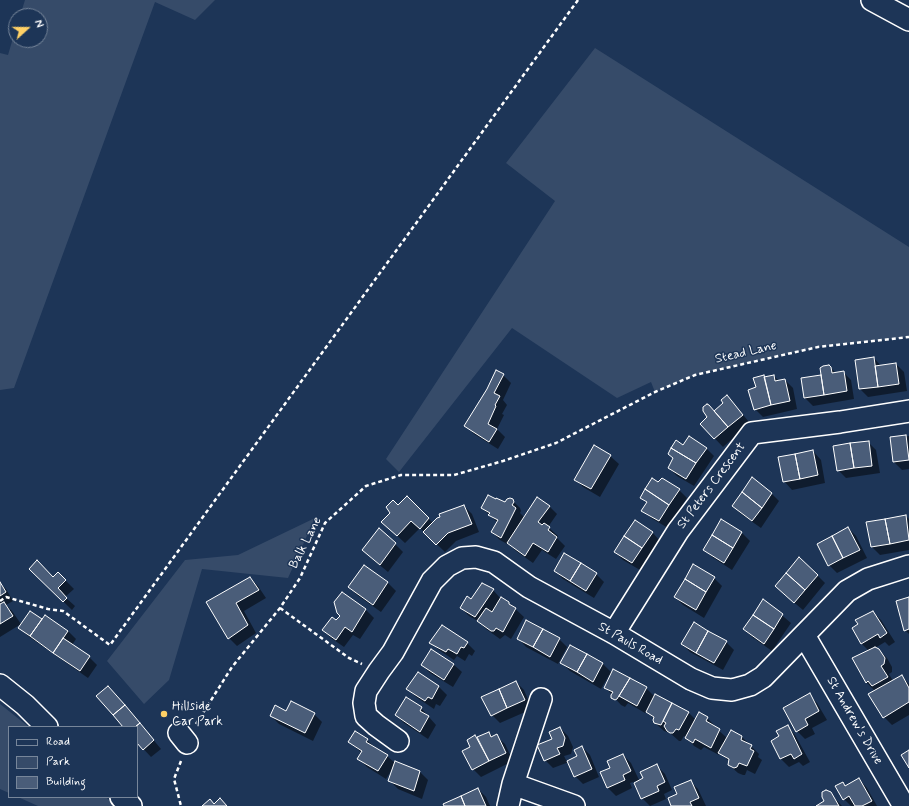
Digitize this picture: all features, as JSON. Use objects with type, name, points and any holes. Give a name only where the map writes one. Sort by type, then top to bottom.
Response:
[{"type":"street","points":[[872,0],[909,20]]},
{"type":"street","name":"St Peters Crescent","points":[[614,633],[678,531],[752,433],[840,422],[909,411]]},
{"type":"street","name":"St Pauls Road","points":[[398,741],[366,716],[364,703],[366,690],[378,671],[393,652],[432,581],[447,566],[462,558],[476,557],[494,562],[529,587],[614,633],[691,679],[712,688],[732,690],[750,685],[763,677],[847,591],[868,579],[909,566]]},
{"type":"street","name":"St Andrew's Drive","points":[[804,636],[904,806]]},
{"type":"street","points":[[0,685],[25,705],[46,726]]},
{"type":"street","points":[[508,806],[513,784],[540,698]]},
{"type":"street","points":[[513,784],[574,806]]},
{"type":"street","points":[[122,798],[131,806]]},
{"type":"path","points":[[0,601],[6,597],[48,609],[62,611],[110,645],[578,0]]},
{"type":"path","name":"Stead Lane","points":[[597,422],[655,392],[695,375],[818,347],[909,337]]},
{"type":"path","name":"Balk Lane","points":[[181,806],[174,779],[183,738],[196,723],[232,667],[280,608],[300,578],[325,523],[366,486],[401,475],[454,475],[503,461],[556,443],[597,422]]},
{"type":"path","points":[[280,608],[349,658],[378,671]]},
{"type":"green space","points":[[25,0],[215,0],[195,20],[155,2],[14,388],[0,390],[0,53],[8,55],[10,48],[48,48],[48,8],[22,8]]},
{"type":"green space","points":[[595,48],[909,247],[909,337],[818,347],[695,375],[655,392],[651,382],[617,398],[512,328],[399,472],[386,459],[555,201],[506,163]]},
{"type":"green space","points":[[315,518],[288,578],[202,569],[169,680],[144,704],[107,661],[185,560],[238,555]]},
{"type":"green space","points":[[0,704],[28,726],[8,726],[8,793],[0,789]]},
{"type":"green space","points":[[20,798],[107,798],[115,806],[38,806]]},
{"type":"building","points":[[874,357],[878,387],[859,389],[855,360]]},
{"type":"building","points":[[896,363],[899,384],[878,387],[875,366]]},
{"type":"building","points":[[829,365],[832,373],[844,371],[847,391],[824,395],[820,368]]},
{"type":"building","points":[[496,370],[504,374],[494,393],[500,396],[488,424],[497,429],[489,442],[464,426],[487,389]]},
{"type":"building","points":[[764,375],[771,405],[754,410],[748,390],[756,387],[753,378]]},
{"type":"building","points":[[774,375],[775,381],[785,379],[790,401],[771,405],[764,377]]},
{"type":"building","points":[[821,375],[824,395],[804,398],[801,378]]},
{"type":"building","points":[[727,395],[743,415],[728,427],[714,411],[723,403],[721,400]]},
{"type":"building","points":[[707,404],[728,427],[714,439],[700,424],[707,417],[703,411],[703,407]]},
{"type":"building","points":[[906,435],[909,460],[893,462],[890,437]]},
{"type":"building","points":[[689,436],[707,448],[696,463],[671,448],[676,440],[683,445]]},
{"type":"building","points":[[869,441],[872,466],[854,468],[850,443]]},
{"type":"building","points":[[850,443],[854,468],[837,471],[833,446]]},
{"type":"building","points":[[594,445],[611,455],[591,489],[574,480]]},
{"type":"building","points":[[671,448],[696,463],[686,479],[668,468],[673,458],[668,454]]},
{"type":"building","points":[[813,450],[818,475],[800,479],[795,454]]},
{"type":"building","points":[[795,454],[800,479],[783,482],[778,457]]},
{"type":"building","points":[[752,477],[772,493],[762,508],[742,492]]},
{"type":"building","points":[[652,478],[658,482],[662,478],[680,489],[669,505],[645,489]]},
{"type":"building","points":[[645,489],[669,505],[659,521],[641,511],[647,502],[640,498]]},
{"type":"building","points":[[742,492],[762,508],[752,521],[732,506]]},
{"type":"building","points":[[488,495],[505,502],[507,499],[513,499],[514,502],[512,505],[516,508],[501,538],[491,532],[498,520],[488,515],[490,513],[481,508]]},
{"type":"building","points":[[407,496],[429,518],[420,529],[411,521],[397,536],[381,522],[390,513],[386,507],[393,500],[398,505]]},
{"type":"building","points":[[537,497],[550,506],[538,522],[542,525],[544,523],[550,527],[548,530],[557,537],[548,552],[533,543],[525,556],[507,543]]},
{"type":"building","points":[[464,505],[472,524],[448,533],[436,545],[423,532],[437,518],[440,517],[439,514]]},
{"type":"building","points":[[906,515],[909,540],[890,544],[885,519]]},
{"type":"building","points":[[721,519],[742,532],[733,548],[712,535]]},
{"type":"building","points":[[885,519],[890,544],[871,547],[866,522]]},
{"type":"building","points":[[635,520],[653,532],[642,548],[624,536]]},
{"type":"building","points":[[848,527],[860,550],[843,558],[832,536]]},
{"type":"building","points":[[379,528],[396,543],[380,565],[362,550]]},
{"type":"building","points":[[712,535],[733,548],[724,563],[703,550]]},
{"type":"building","points":[[624,536],[642,548],[632,563],[614,552]]},
{"type":"building","points":[[832,536],[843,558],[828,566],[817,544]]},
{"type":"building","points":[[564,553],[581,563],[570,581],[554,571]]},
{"type":"building","points":[[799,557],[818,575],[805,590],[786,573]]},
{"type":"building","points":[[37,560],[53,577],[58,572],[66,580],[58,588],[67,598],[63,602],[29,569]]},
{"type":"building","points":[[581,563],[597,573],[586,591],[570,581]]},
{"type":"building","points":[[693,564],[715,577],[706,592],[685,579]]},
{"type":"building","points":[[364,565],[388,582],[373,605],[348,587]]},
{"type":"building","points":[[786,573],[805,590],[794,603],[775,586]]},
{"type":"building","points":[[250,577],[259,590],[236,603],[248,625],[228,639],[206,602]]},
{"type":"building","points":[[685,579],[706,592],[696,610],[674,597]]},
{"type":"building","points":[[0,582],[6,592],[0,596]]},
{"type":"building","points":[[482,583],[494,589],[475,617],[460,608],[467,596],[471,599]]},
{"type":"building","points":[[342,592],[366,609],[352,632],[345,627],[336,640],[322,630],[332,617],[336,620],[340,616],[337,613],[334,602]]},
{"type":"building","points":[[501,597],[516,608],[503,632],[496,628],[494,631],[491,631],[477,621],[486,608],[492,612]]},
{"type":"building","points":[[909,597],[909,629],[904,631],[896,601]]},
{"type":"building","points":[[763,599],[783,614],[774,629],[753,615]]},
{"type":"building","points":[[4,602],[13,616],[0,624],[0,604]]},
{"type":"building","points":[[30,611],[42,619],[30,636],[18,628]]},
{"type":"building","points":[[873,611],[887,633],[880,638],[878,634],[861,644],[852,628],[858,624],[855,620]]},
{"type":"building","points":[[45,615],[68,631],[53,653],[30,636]]},
{"type":"building","points":[[753,615],[774,629],[764,644],[743,629]]},
{"type":"building","points":[[526,620],[543,629],[533,647],[517,639]]},
{"type":"building","points":[[694,622],[708,631],[696,653],[681,644]]},
{"type":"building","points":[[442,625],[468,642],[464,648],[461,647],[457,654],[448,649],[446,652],[429,643]]},
{"type":"building","points":[[543,629],[560,638],[550,657],[533,647]]},
{"type":"building","points":[[708,631],[727,641],[714,663],[696,653]]},
{"type":"building","points":[[63,638],[90,656],[80,671],[53,653]]},
{"type":"building","points":[[570,645],[587,654],[577,672],[560,663]]},
{"type":"building","points":[[875,647],[879,649],[885,658],[884,664],[881,666],[888,677],[872,686],[868,681],[866,683],[852,658]]},
{"type":"building","points":[[431,649],[454,664],[444,680],[421,665]]},
{"type":"building","points":[[587,654],[603,663],[593,682],[577,672]]},
{"type":"building","points":[[613,669],[630,678],[615,700],[611,698],[613,692],[604,688]]},
{"type":"building","points":[[418,672],[439,686],[432,699],[428,697],[425,701],[406,689]]},
{"type":"building","points":[[902,675],[909,688],[909,702],[883,718],[868,694]]},
{"type":"building","points":[[630,678],[647,687],[637,706],[619,696]]},
{"type":"building","points":[[516,681],[525,700],[507,708],[499,689]]},
{"type":"building","points":[[108,686],[125,705],[113,715],[96,696]]},
{"type":"building","points":[[499,689],[507,708],[491,716],[481,697]]},
{"type":"building","points":[[810,693],[819,711],[805,719],[808,725],[796,732],[783,708]]},
{"type":"building","points":[[655,694],[672,703],[661,725],[654,723],[654,717],[646,712]]},
{"type":"building","points":[[406,697],[422,707],[420,711],[429,716],[420,732],[395,715]]},
{"type":"building","points":[[291,701],[315,713],[305,733],[270,716],[275,705],[286,711]]},
{"type":"building","points":[[672,703],[689,712],[679,730],[676,729],[673,733],[670,733],[664,726],[666,723],[663,721]]},
{"type":"building","points":[[125,705],[140,723],[136,726],[122,726],[113,715]]},
{"type":"building","points":[[699,712],[708,717],[706,721],[720,729],[711,748],[695,739],[693,743],[685,738]]},
{"type":"building","points":[[140,723],[154,740],[143,750],[138,744],[138,726],[136,726]]},
{"type":"building","points":[[788,725],[802,754],[794,759],[791,754],[780,759],[771,741],[779,736],[776,731]]},
{"type":"building","points":[[560,727],[565,738],[563,746],[557,748],[560,754],[544,761],[537,745],[552,739],[549,732]]},
{"type":"building","points":[[731,730],[742,736],[741,740],[752,745],[750,749],[754,751],[747,766],[739,763],[737,767],[734,768],[728,765],[729,759],[718,753]]},
{"type":"building","points":[[355,731],[368,739],[366,742],[388,755],[378,771],[357,759],[362,751],[348,742]]},
{"type":"building","points":[[489,732],[491,737],[497,734],[506,753],[489,761],[477,737]]},
{"type":"building","points":[[475,735],[489,761],[472,770],[462,751],[470,747],[467,740]]},
{"type":"building","points":[[582,746],[592,769],[574,777],[567,761],[577,756],[574,750]]},
{"type":"building","points":[[909,750],[909,768],[901,755]]},
{"type":"building","points":[[623,754],[631,771],[623,775],[625,780],[607,788],[600,772],[610,768],[607,761]]},
{"type":"building","points":[[395,761],[420,771],[414,791],[388,781]]},
{"type":"building","points":[[657,764],[665,782],[657,786],[659,791],[641,799],[634,783],[643,778],[640,772]]},
{"type":"building","points":[[859,778],[872,801],[862,806],[855,806],[849,796],[843,800],[835,786],[843,782],[845,786]]},
{"type":"building","points":[[691,780],[699,798],[690,802],[692,806],[671,806],[668,798],[677,794],[674,787]]},
{"type":"building","points":[[478,788],[486,806],[465,806],[461,796]]},
{"type":"building","points":[[826,790],[831,792],[839,806],[816,806],[824,801],[822,792]]},
{"type":"building","points":[[461,796],[465,806],[444,806],[443,804]]},
{"type":"building","points":[[220,798],[227,806],[202,806],[210,799],[214,804]]},
{"type":"place","name":"Hillside Car Park","points":[[164,714]]}]
